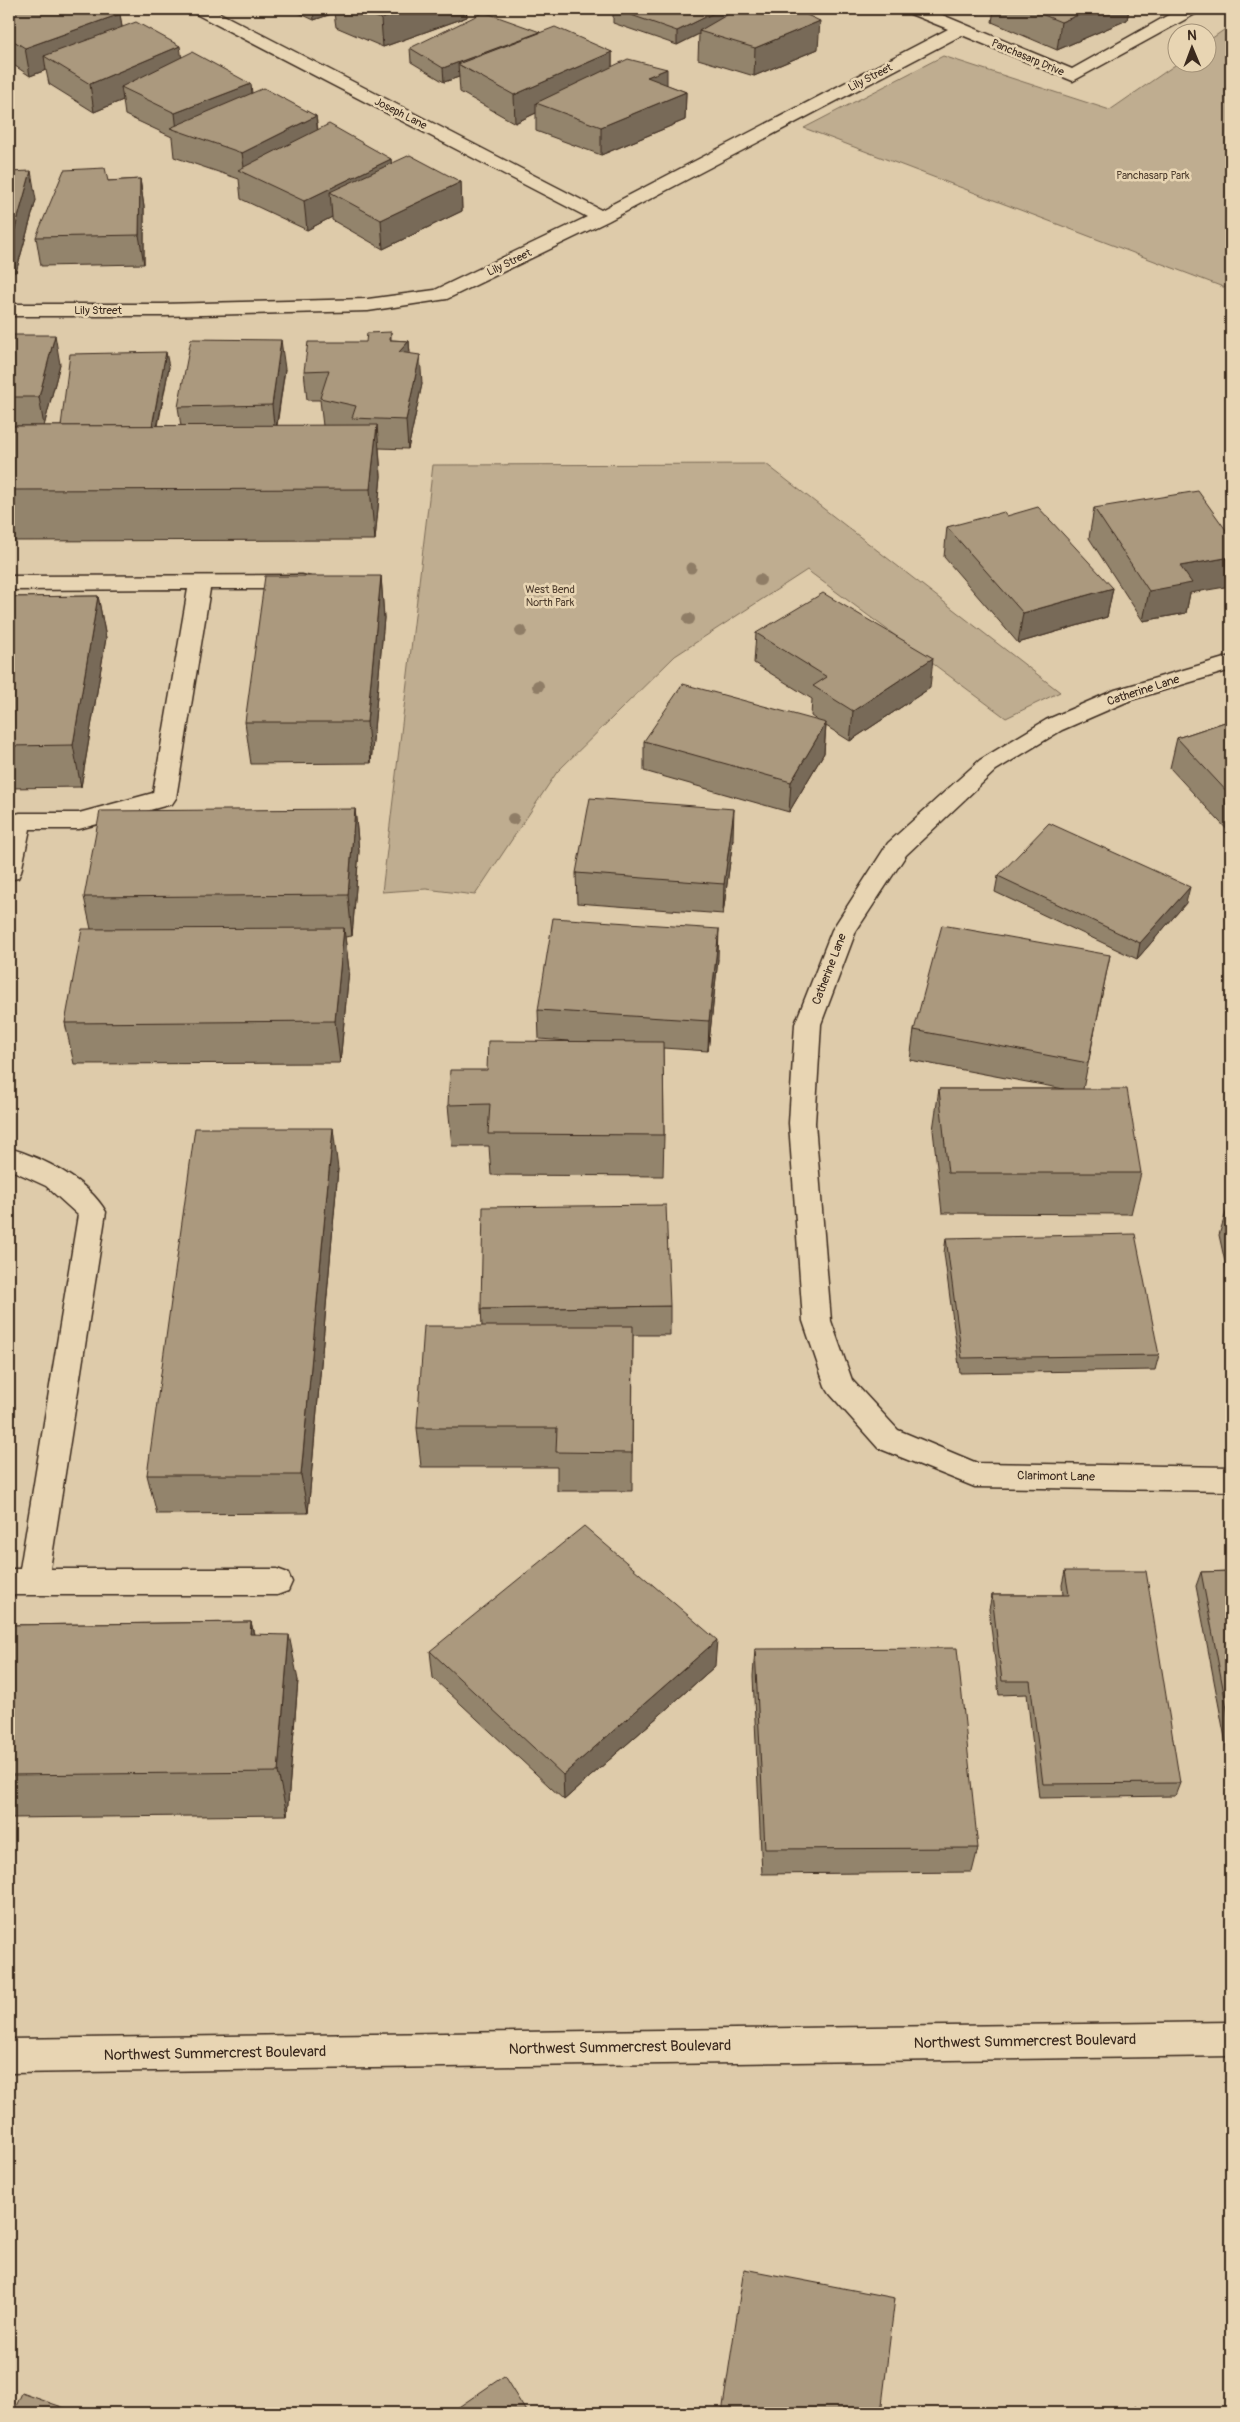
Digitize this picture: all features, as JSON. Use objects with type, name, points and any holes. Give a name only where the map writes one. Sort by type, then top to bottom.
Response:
[{"type":"street","name":"Joseph Lane","points":[[200,9],[601,217]]},
{"type":"street","name":"Panchasarp Drive","points":[[914,9],[1073,76],[1190,9]]},
{"type":"street","name":"Lily Street","points":[[9,310],[163,310],[368,305],[440,296],[601,217],[962,29]]},
{"type":"street","points":[[9,583],[325,582]]},
{"type":"street","points":[[9,872],[20,821],[79,821],[164,798],[200,583]]},
{"type":"street","name":"Catherine Lane","points":[[888,1440],[840,1386],[817,1321],[802,1123],[808,1024],[844,930],[897,849],[988,765],[1054,725],[1123,694],[1231,663]]},
{"type":"street","points":[[9,1158],[56,1179],[92,1212],[21,1582],[277,1582]]},
{"type":"street","name":"Clarimont Lane","points":[[888,1440],[975,1475],[1231,1479]]},
{"type":"street","name":"Northwest Summercrest Boulevard","points":[[9,2056],[1231,2038]]},
{"type":"green space","name":"Panchasarp Park","points":[[1231,25],[1231,290],[804,128],[943,56],[1110,110],[1168,70],[1168,72],[1218,72],[1218,34]]},
{"type":"green space","name":"West Bend North Park","points":[[766,464],[1060,692],[1006,718],[807,570],[675,656],[557,772],[475,895],[426,889],[382,892],[433,465]]},
{"type":"building","points":[[19,9],[108,9],[120,14],[25,48],[9,38],[9,13]]},
{"type":"building","points":[[355,9],[411,9],[381,19]]},
{"type":"building","points":[[614,9],[722,9],[677,31]]},
{"type":"building","points":[[737,9],[794,9],[820,21],[755,48],[699,31]]},
{"type":"building","points":[[1029,9],[1093,9],[1061,22]]},
{"type":"building","points":[[484,12],[540,32],[443,68],[410,48]]},
{"type":"building","points":[[136,22],[180,46],[90,84],[44,56]]},
{"type":"building","points":[[555,27],[612,52],[514,95],[458,64]]},
{"type":"building","points":[[192,52],[251,84],[175,113],[121,87]]},
{"type":"building","points":[[628,59],[667,69],[647,77],[686,92],[601,127],[536,103]]},
{"type":"building","points":[[264,88],[316,116],[242,153],[170,128]]},
{"type":"building","points":[[329,124],[391,159],[304,201],[238,170]]},
{"type":"building","points":[[410,155],[461,182],[381,220],[330,192]]},
{"type":"building","points":[[105,168],[108,181],[140,179],[139,235],[36,237],[64,170]]},
{"type":"building","points":[[31,171],[11,243],[9,243],[9,172]]},
{"type":"building","points":[[391,332],[390,340],[409,341],[399,352],[420,355],[406,420],[352,418],[356,406],[320,398],[329,370],[304,371],[308,342],[366,342],[367,333]]},
{"type":"building","points":[[9,335],[55,335],[39,397],[9,397]]},
{"type":"building","points":[[191,339],[281,340],[272,405],[178,407]]},
{"type":"building","points":[[166,352],[152,426],[61,426],[70,354]]},
{"type":"building","points":[[377,425],[370,489],[9,490],[9,426]]},
{"type":"building","points":[[1198,491],[1231,537],[1231,557],[1180,566],[1192,583],[1149,591],[1094,508]]},
{"type":"building","points":[[1038,507],[1113,588],[1023,613],[947,527],[1004,512],[1007,516]]},
{"type":"building","points":[[265,576],[381,576],[367,722],[245,722]]},
{"type":"building","points":[[823,593],[933,658],[853,711],[813,686],[827,677],[756,633]]},
{"type":"building","points":[[98,596],[73,745],[9,746],[9,597]]},
{"type":"building","points":[[683,684],[826,723],[791,782],[644,741]]},
{"type":"building","points":[[1231,720],[1231,796],[1177,738]]},
{"type":"building","points":[[590,798],[734,809],[724,884],[576,873]]},
{"type":"building","points":[[355,809],[348,895],[84,897],[100,811]]},
{"type":"building","points":[[1049,823],[1190,887],[1140,943],[998,876]]},
{"type":"building","points":[[553,918],[719,929],[709,1021],[538,1010]]},
{"type":"building","points":[[942,925],[1110,955],[1088,1063],[914,1030]]},
{"type":"building","points":[[344,928],[335,1021],[65,1023],[82,929]]},
{"type":"building","points":[[488,1041],[663,1042],[664,1135],[488,1134],[490,1104],[448,1105],[450,1070],[487,1070]]},
{"type":"building","points":[[939,1089],[1127,1089],[1141,1173],[948,1173]]},
{"type":"building","points":[[195,1128],[333,1128],[301,1475],[147,1475]]},
{"type":"building","points":[[666,1205],[670,1306],[481,1309],[483,1207]]},
{"type":"building","points":[[1228,1206],[1231,1206],[1231,1222]]},
{"type":"building","points":[[1135,1234],[1159,1355],[962,1358],[946,1238]]},
{"type":"building","points":[[424,1326],[633,1326],[632,1453],[556,1452],[557,1428],[417,1428]]},
{"type":"building","points":[[584,1526],[717,1640],[563,1775],[430,1651]]},
{"type":"building","points":[[1065,1571],[1146,1571],[1180,1783],[1043,1784],[1030,1681],[1002,1681],[992,1595],[1069,1595]]},
{"type":"building","points":[[1231,1571],[1231,1730],[1201,1572]]},
{"type":"building","points":[[251,1622],[250,1634],[289,1635],[278,1772],[9,1775],[9,1625]]},
{"type":"building","points":[[957,1648],[978,1848],[765,1849],[755,1649]]},
{"type":"building","points":[[744,2269],[895,2298],[881,2413],[722,2413]]},
{"type":"building","points":[[504,2376],[527,2413],[450,2413]]},
{"type":"building","points":[[22,2393],[79,2413],[13,2413]]},
{"type":"building","points":[[1136,2405],[1143,2413],[1126,2413]]}]
